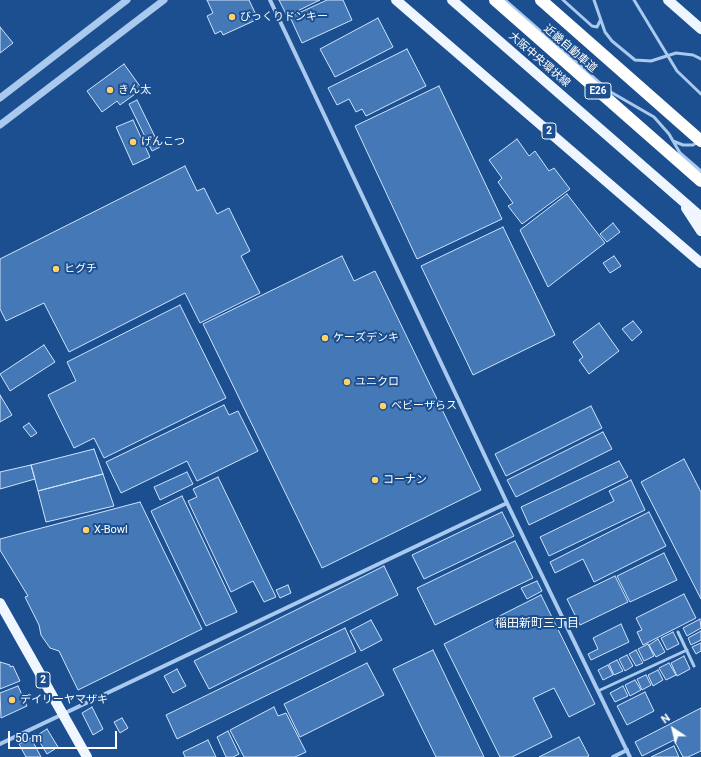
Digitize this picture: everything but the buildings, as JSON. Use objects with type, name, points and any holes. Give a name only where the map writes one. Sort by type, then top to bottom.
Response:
[{"type":"highway","name":"近畿自動車道","points":[[495,0],[701,181]]},
{"type":"highway","name":"近畿自動車道","points":[[541,0],[701,141]]},
{"type":"highway","points":[[664,108],[701,137]]},
{"type":"main road","name":"2","points":[[396,0],[701,263]]},
{"type":"main road","name":"大阪中央環状線","points":[[452,0],[701,217]]},
{"type":"main road","points":[[668,0],[701,29]]},
{"type":"main road","points":[[678,197],[701,231]]},
{"type":"main road","name":"2","points":[[0,603],[87,757]]},
{"type":"street","points":[[0,98],[127,0]]},
{"type":"street","points":[[0,124],[164,0]]},
{"type":"street","points":[[270,0],[507,503],[630,757]]},
{"type":"street","points":[[0,744],[507,503]]},
{"type":"street","points":[[613,757],[627,750]]},
{"type":"lane","points":[[505,0],[609,91],[654,117],[665,130],[680,153],[701,171]]},
{"type":"lane","points":[[563,0],[592,26],[597,26],[600,21]]},
{"type":"lane","points":[[594,0],[605,32],[612,41],[635,60],[651,61],[676,53],[686,54],[701,59]]},
{"type":"lane","points":[[634,0],[680,74],[701,94]]},
{"type":"lane","points":[[672,141],[683,145],[694,145],[701,141]]},
{"type":"lane","points":[[678,632],[694,666]]},
{"type":"lane","points":[[598,691],[687,650]]},
{"type":"place","name":"びっくりドンキー","points":[[232,17]]},
{"type":"place","name":"きん太","points":[[110,90]]},
{"type":"place","name":"げんこつ","points":[[133,142]]},
{"type":"place","name":"ヒグチ","points":[[56,269]]},
{"type":"place","name":"ケーズデンキ","points":[[325,338]]},
{"type":"place","name":"ユニクロ","points":[[347,382]]},
{"type":"place","name":"ベビーザらス","points":[[383,406]]},
{"type":"place","name":"コーナン","points":[[375,480]]},
{"type":"place","name":"X-Bowl","points":[[86,530]]},
{"type":"place","name":"デイリーヤマザキ","points":[[12,700]]},
{"type":"district","name":"稲田新町三丁目","points":[[537,624]]}]
